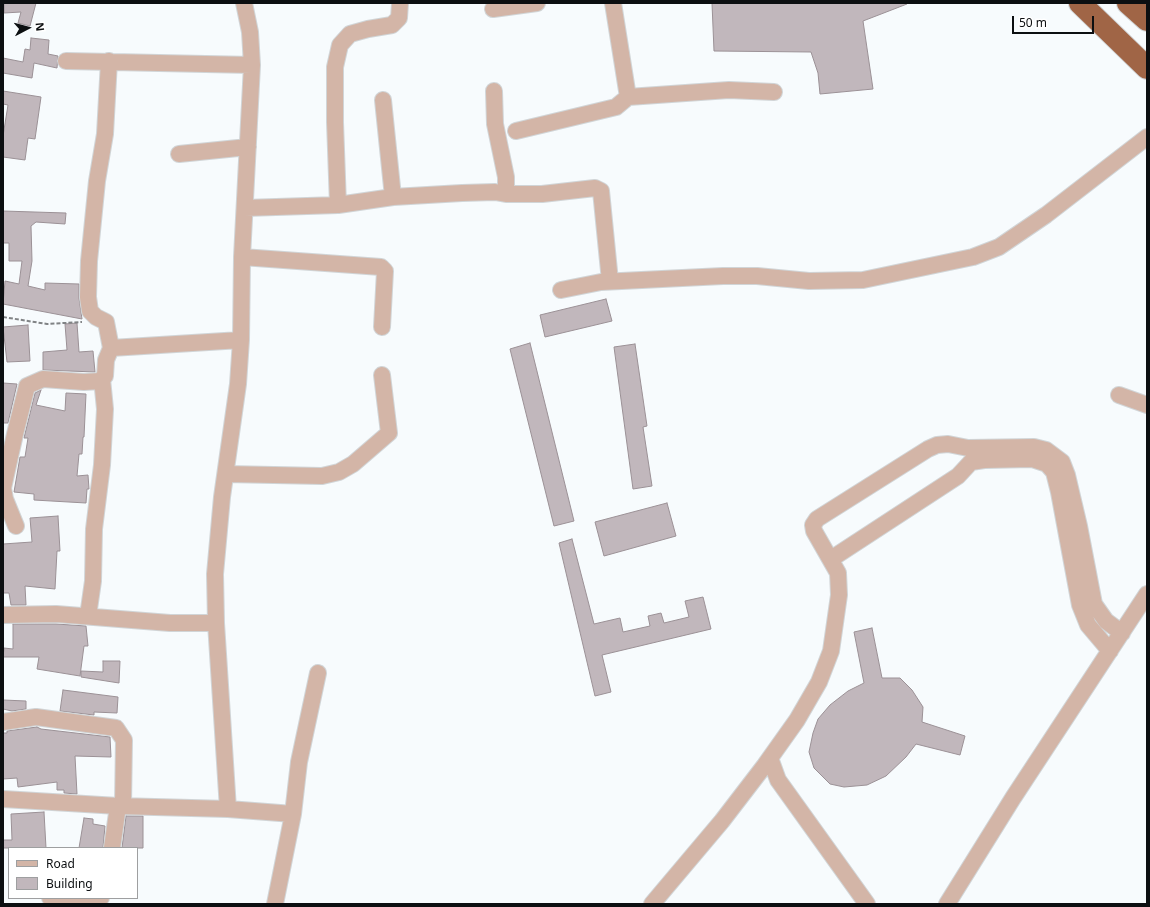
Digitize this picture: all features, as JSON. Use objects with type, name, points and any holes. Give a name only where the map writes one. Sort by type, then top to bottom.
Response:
[{"type":"highway","points":[[1080,3],[1147,68]]},
{"type":"highway","points":[[1128,3],[1147,20]]},
{"type":"street","points":[[228,809],[216,623],[215,574],[238,384],[241,340],[242,257],[252,65],[250,32],[244,3]]},
{"type":"street","points":[[338,205],[335,67],[340,45],[350,34],[392,25],[399,18],[400,3]]},
{"type":"street","points":[[492,9],[537,3]]},
{"type":"street","points":[[613,3],[628,96]]},
{"type":"street","points":[[66,61],[252,65]]},
{"type":"street","points":[[16,526],[4,498],[3,488],[7,465],[27,386],[43,379],[98,382],[105,376],[108,353],[111,348],[106,322],[90,311],[88,297],[89,261],[97,181],[105,134],[109,61]]},
{"type":"street","points":[[516,131],[616,107],[628,96],[729,90],[774,92]]},
{"type":"street","points":[[494,91],[495,124],[506,177],[506,194]]},
{"type":"street","points":[[384,100],[392,197]]},
{"type":"street","points":[[561,290],[573,286],[610,281],[723,276],[757,276],[809,281],[863,280],[973,257],[999,247],[1040,219],[1147,137]]},
{"type":"street","points":[[178,154],[248,147]]},
{"type":"street","points":[[245,208],[338,205],[392,197],[462,192],[495,192],[506,194],[552,193],[595,188],[601,191],[610,281]]},
{"type":"street","points":[[242,257],[381,267],[385,271],[382,327]]},
{"type":"street","points":[[111,348],[241,340]]},
{"type":"street","points":[[226,474],[322,476],[339,472],[362,456],[389,433],[382,375]]},
{"type":"street","points":[[88,616],[93,581],[94,529],[102,465],[105,409],[102,379]]},
{"type":"street","points":[[1119,395],[1147,405]]},
{"type":"street","points":[[652,904],[758,775],[801,714],[819,682],[831,652],[839,595],[838,573],[814,531],[813,525],[817,519],[937,445],[956,444],[968,448],[1034,447],[1046,450],[1062,462],[1067,474],[1094,604],[1106,621],[1122,633]]},
{"type":"street","points":[[831,559],[958,476],[971,462],[984,460],[1032,459],[1047,464],[1054,472],[1060,492],[1080,605],[1088,625],[1110,651]]},
{"type":"street","points":[[947,904],[1013,798],[1147,594]]},
{"type":"street","points":[[3,615],[56,614],[170,623],[216,623]]},
{"type":"street","points":[[275,904],[292,814],[299,762],[318,673]]},
{"type":"street","points":[[3,722],[36,717],[116,728],[124,740],[120,806],[112,847]]},
{"type":"street","points":[[770,758],[778,780],[868,904]]},
{"type":"street","points":[[758,775],[778,780]]},
{"type":"street","points":[[3,799],[120,806],[228,809],[292,814]]},
{"type":"path","points":[[3,317],[47,324],[86,321],[96,316]]},
{"type":"building","points":[[4,3],[36,3],[30,26],[18,23],[21,12],[4,13]]},
{"type":"building","points":[[712,3],[907,4],[863,21],[873,89],[820,94],[818,73],[811,52],[714,51]]},
{"type":"building","points":[[31,38],[49,40],[48,54],[58,56],[57,68],[34,63],[32,78],[3,73],[3,58],[23,62],[25,49],[30,50]]},
{"type":"building","points":[[3,91],[41,97],[35,139],[28,138],[25,160],[3,157],[3,136],[8,105],[3,104]]},
{"type":"building","points":[[3,211],[66,213],[65,224],[36,222],[31,226],[32,261],[28,286],[45,290],[45,283],[79,284],[82,319],[3,304],[5,281],[19,284],[22,261],[9,261],[9,243],[3,243]]},
{"type":"building","points":[[606,299],[612,321],[545,337],[540,315]]},
{"type":"building","points":[[77,323],[79,352],[93,351],[95,372],[43,370],[43,352],[67,350],[65,324]]},
{"type":"building","points":[[28,325],[30,361],[7,362],[3,327]]},
{"type":"building","points":[[530,343],[574,521],[554,526],[510,349]]},
{"type":"building","points":[[635,344],[647,426],[643,427],[652,486],[633,489],[614,347]]},
{"type":"building","points":[[3,383],[17,384],[8,423],[3,423]]},
{"type":"building","points":[[41,390],[36,405],[65,411],[66,393],[86,394],[84,437],[82,454],[79,454],[77,476],[88,475],[89,489],[87,489],[86,503],[34,500],[34,494],[14,492],[20,457],[25,457],[28,438],[24,438],[35,393]]},
{"type":"building","points":[[667,503],[676,536],[604,556],[595,522]]},
{"type":"building","points":[[58,516],[60,551],[57,551],[55,589],[25,586],[26,605],[11,605],[9,593],[3,593],[3,544],[32,542],[30,518]]},
{"type":"building","points":[[572,539],[594,624],[620,618],[623,632],[650,626],[648,616],[661,613],[664,623],[689,617],[685,601],[703,597],[711,629],[602,655],[611,692],[595,696],[559,543]]},
{"type":"building","points":[[13,624],[86,626],[88,646],[84,646],[80,676],[37,669],[39,657],[3,657],[4,648],[13,649]]},
{"type":"building","points":[[872,628],[882,678],[900,678],[912,690],[923,707],[922,722],[965,736],[960,755],[916,744],[906,757],[886,776],[867,785],[844,787],[830,784],[814,768],[809,752],[813,733],[818,719],[830,705],[848,691],[864,683],[854,632]]},
{"type":"building","points":[[103,661],[120,661],[119,683],[81,677],[81,671],[103,672]]},
{"type":"building","points":[[63,690],[118,697],[117,713],[94,712],[94,715],[60,711]]},
{"type":"building","points":[[3,700],[26,701],[26,709],[12,711],[3,709]]},
{"type":"building","points":[[37,727],[41,729],[110,737],[111,757],[75,756],[77,794],[64,793],[64,790],[57,790],[57,782],[18,787],[17,778],[3,779],[3,733],[7,733],[7,731]]},
{"type":"building","points":[[44,812],[46,847],[3,848],[3,840],[12,840],[11,814]]},
{"type":"building","points":[[126,816],[143,816],[143,848],[122,847]]},
{"type":"building","points":[[84,818],[93,819],[93,824],[105,826],[103,847],[79,847]]}]
